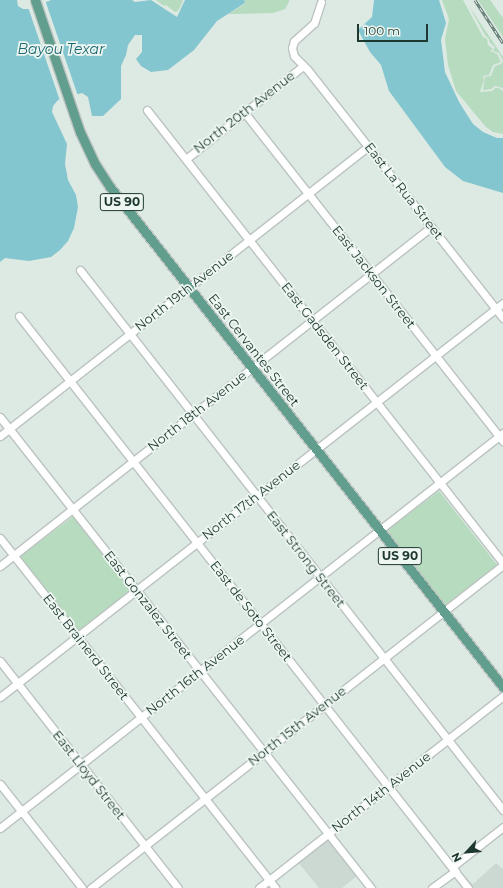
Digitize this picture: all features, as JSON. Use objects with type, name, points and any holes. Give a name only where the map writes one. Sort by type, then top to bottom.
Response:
[{"type":"main road","name":"East Cervantes Street","points":[[35,0],[86,147],[104,179],[503,687]]},
{"type":"street","name":"East La Rua Street","points":[[321,2],[314,23],[297,38],[293,45],[294,56],[368,146],[503,318]]},
{"type":"street","name":"North 20th Avenue","points":[[186,158],[303,66]]},
{"type":"street","name":"East Gadsden Street","points":[[147,110],[503,564]]},
{"type":"street","name":"East Jackson Street","points":[[244,112],[436,356],[502,437]]},
{"type":"street","name":"North 19th Avenue","points":[[0,436],[69,380],[368,146]]},
{"type":"street","name":"North 18th Avenue","points":[[0,566],[431,227]]},
{"type":"street","name":"East Strong Street","points":[[80,270],[503,810]]},
{"type":"street","name":"North 17th Avenue","points":[[0,697],[503,303]]},
{"type":"street","name":"East de Soto Street","points":[[19,316],[468,888]]},
{"type":"street","name":"East Gonzalez Street","points":[[0,416],[371,888]]},
{"type":"street","name":"North 16th Avenue","points":[[0,828],[440,483],[502,437]]},
{"type":"street","name":"East Brainerd Street","points":[[0,538],[275,888]]},
{"type":"street","name":"North 15th Avenue","points":[[91,888],[503,564]]},
{"type":"street","name":"East Lloyd Street","points":[[0,661],[178,888]]},
{"type":"street","name":"North 14th Avenue","points":[[259,888],[503,696]]},
{"type":"street","points":[[0,784],[82,888]]},
{"type":"street","points":[[432,888],[503,827]]},
{"type":"shaded area","points":[[327,837],[357,876],[342,888],[319,888],[297,861]]},
{"type":"shaded area","points":[[496,863],[503,869],[503,888],[472,888],[455,868],[473,884]]},
{"type":"green space","points":[[156,0],[183,1],[178,11],[175,12]]},
{"type":"green space","points":[[244,0],[289,0],[289,2],[285,9],[273,13],[228,14],[245,4]]},
{"type":"green space","points":[[442,0],[463,0],[483,37],[487,39],[488,45],[493,49],[490,51],[497,54],[501,62],[493,65],[489,75],[483,76],[484,80],[480,92],[492,91],[495,88],[499,88],[503,91],[503,134],[493,132],[485,126],[456,91],[448,65],[445,39],[449,19]]},
{"type":"green space","points":[[478,0],[490,0],[503,18],[503,37]]},
{"type":"green space","points":[[469,6],[503,57],[503,61],[499,53],[493,51],[495,47],[490,43]]},
{"type":"green space","points":[[503,61],[503,88],[495,86],[491,89],[483,90],[485,77],[491,76],[495,66],[501,64]]},
{"type":"green space","points":[[439,491],[498,566],[445,605],[387,530]]},
{"type":"green space","points":[[74,516],[133,590],[78,633],[18,558]]},
{"type":"water","name":"Bayou Texar","points":[[0,0],[17,0],[18,6],[23,9],[30,9],[51,0],[132,0],[135,2],[151,0],[177,17],[185,0],[244,0],[245,3],[217,21],[194,50],[168,70],[151,72],[141,66],[136,59],[142,52],[142,35],[135,35],[128,45],[126,55],[121,66],[121,99],[103,116],[92,116],[88,97],[82,93],[58,100],[53,106],[52,112],[67,144],[65,164],[68,180],[76,195],[78,207],[74,228],[68,241],[60,250],[51,257],[29,261],[5,258],[0,262]]},
{"type":"water","points":[[374,0],[439,0],[446,23],[441,40],[445,72],[459,102],[473,124],[483,132],[497,138],[503,138],[503,193],[463,181],[445,167],[389,91],[381,65],[370,52],[358,30],[372,17]]},
{"type":"pier","points":[[45,0],[78,96],[60,101],[28,7]]},
{"type":"railway","points":[[475,0],[503,43]]}]
